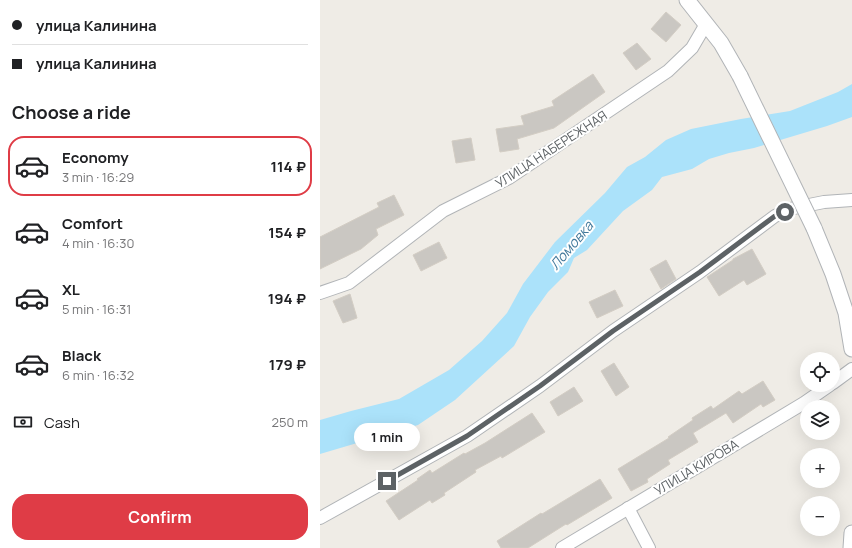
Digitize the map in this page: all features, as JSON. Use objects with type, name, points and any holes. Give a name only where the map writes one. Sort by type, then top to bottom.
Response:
[{"type":"street","points":[[687,0],[721,43],[740,76],[814,228],[849,312],[852,349]]},
{"type":"street","name":"УЛИЦА НАБЕРЕЖНАЯ","points":[[320,293],[349,283],[443,211],[509,178],[668,70],[692,48],[706,24]]},
{"type":"street","points":[[320,518],[467,436],[540,386],[613,331],[700,272],[775,216],[794,208],[824,202],[852,200]]},
{"type":"street","points":[[840,378],[852,369]]},
{"type":"street","name":"УЛИЦА КИРОВА","points":[[562,548],[798,407],[820,392]]},
{"type":"street","points":[[628,508],[650,548]]},
{"type":"street","points":[[851,548],[852,534]]},
{"type":"water","name":"Ломовка","points":[[852,84],[852,117],[754,148],[709,159],[692,169],[662,177],[652,190],[623,211],[587,250],[574,258],[568,272],[548,292],[530,317],[514,346],[455,400],[418,425],[320,454],[320,420],[399,399],[449,370],[482,341],[507,313],[523,284],[555,242],[605,193],[627,167],[645,157],[666,140],[691,129],[790,111],[838,92]]},
{"type":"building","points":[[666,12],[681,25],[666,42],[651,29]]},
{"type":"building","points":[[637,43],[651,59],[636,70],[623,53]]},
{"type":"building","points":[[593,74],[605,92],[554,128],[517,139],[519,149],[500,152],[496,129],[524,125],[521,116],[554,106],[552,101]]},
{"type":"building","points":[[471,138],[475,160],[456,163],[452,141]]},
{"type":"building","points":[[394,195],[404,215],[376,229],[378,235],[361,249],[320,269],[320,237],[379,207],[377,203]]},
{"type":"building","points":[[439,242],[447,258],[421,271],[413,255]]},
{"type":"building","points":[[752,249],[766,274],[747,285],[744,280],[719,296],[707,277],[733,259]]},
{"type":"building","points":[[666,260],[676,279],[661,289],[650,269]]},
{"type":"building","points":[[615,290],[623,306],[597,318],[589,302]]},
{"type":"building","points":[[350,294],[357,318],[343,323],[333,301]]},
{"type":"building","points":[[614,363],[629,387],[616,396],[601,371]]},
{"type":"building","points":[[763,381],[775,400],[763,407],[761,404],[733,423],[726,413],[693,433],[698,442],[668,460],[670,464],[647,479],[648,482],[631,491],[618,469],[669,438],[668,437],[693,420],[692,418],[711,406],[713,409],[739,391],[742,394]]},
{"type":"building","points":[[574,387],[583,401],[558,416],[550,402]]},
{"type":"building","points":[[532,413],[545,432],[502,458],[501,456],[475,470],[476,472],[444,493],[445,495],[432,503],[430,500],[399,520],[386,501],[418,480],[417,479],[430,470],[432,473],[464,453],[465,454],[485,443]]},
{"type":"building","points":[[600,479],[612,498],[528,548],[501,548],[497,541],[541,513],[542,514]]},
{"type":"route","points":[[387,481],[467,436],[540,386],[613,331],[700,272],[775,216],[785,212]]}]
